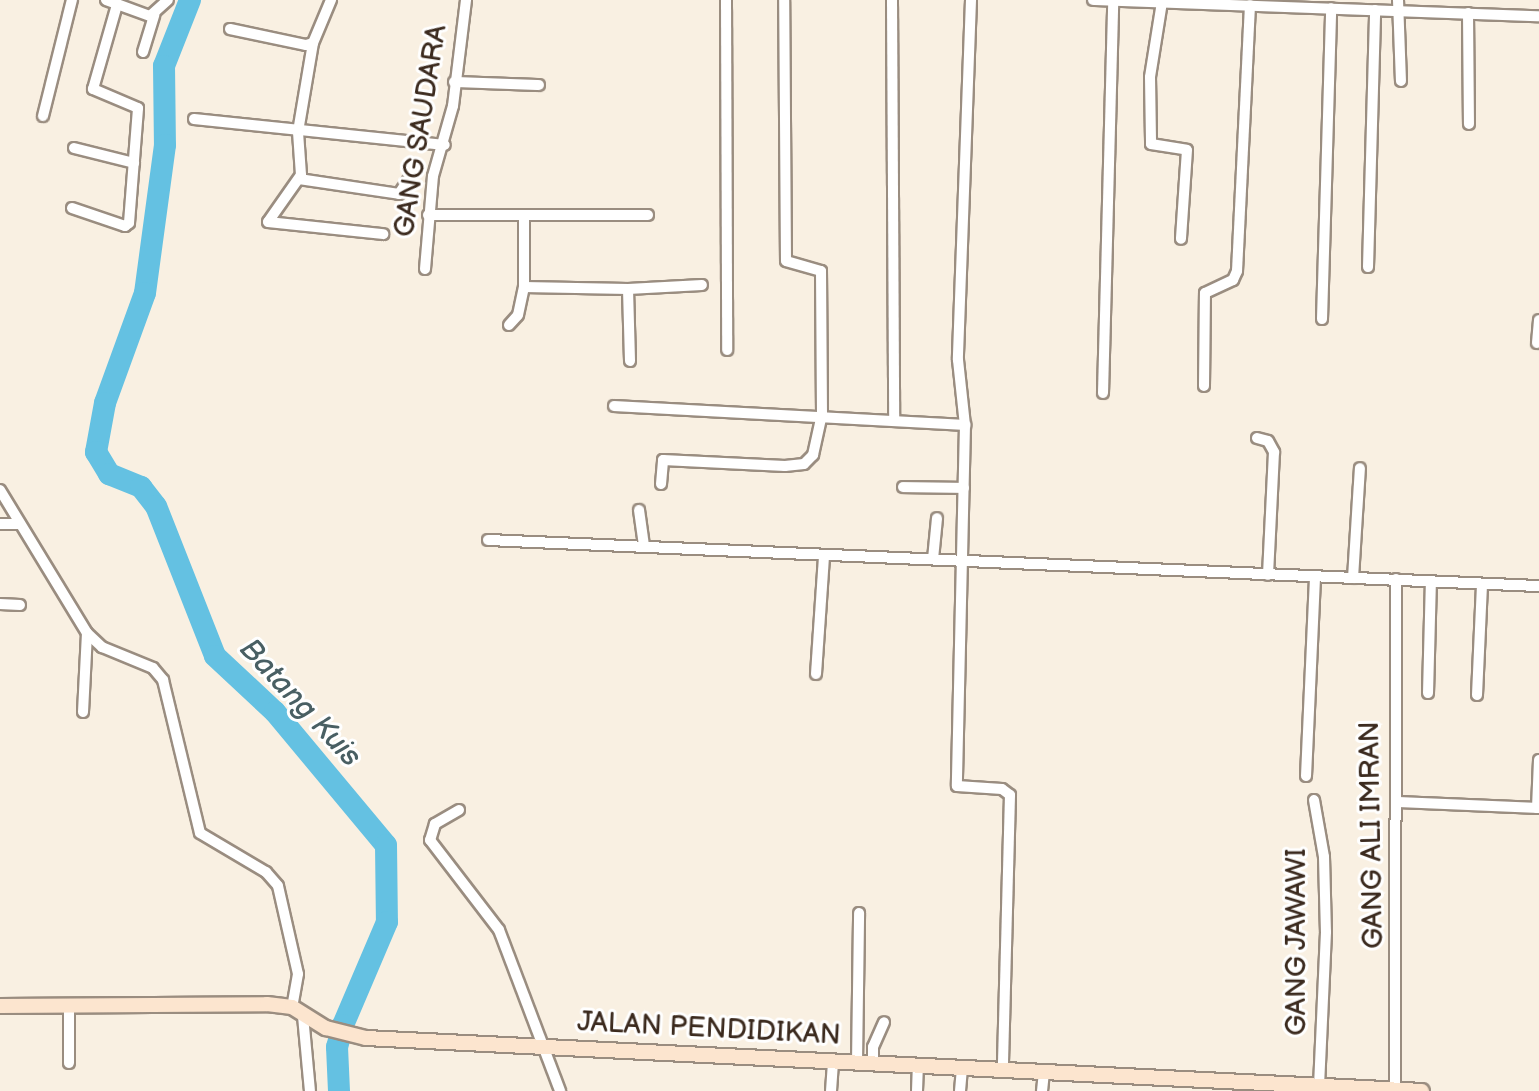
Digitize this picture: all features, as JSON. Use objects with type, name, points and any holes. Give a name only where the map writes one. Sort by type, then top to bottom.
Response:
[{"type":"main road","name":"JALAN PENDIDIKAN","points":[[0,1006],[297,1011],[326,1028],[355,1037],[833,1063],[856,1058],[873,1064],[1422,1091]]},
{"type":"street","points":[[43,116],[72,0]]},
{"type":"street","points":[[106,0],[154,15]]},
{"type":"street","points":[[143,52],[154,15],[168,0]]},
{"type":"street","points":[[331,0],[313,43],[298,132],[299,179],[269,214],[270,225],[383,234]]},
{"type":"street","name":"GANG SAUDARA","points":[[425,269],[433,176],[445,145],[466,0]]},
{"type":"street","points":[[726,0],[727,350]]},
{"type":"street","points":[[661,484],[663,460],[804,464],[812,458],[822,414],[821,271],[786,259],[784,0]]},
{"type":"street","points":[[892,0],[894,418]]},
{"type":"street","points":[[971,0],[958,360],[965,425],[957,786],[1002,789],[1010,795],[1003,1070]]},
{"type":"street","points":[[1093,0],[1230,2],[1331,8],[1441,6],[1468,13],[1539,16]]},
{"type":"street","points":[[1103,393],[1113,1]]},
{"type":"street","points":[[1162,2],[1150,77],[1151,144],[1187,150],[1181,239]]},
{"type":"street","points":[[72,208],[127,226],[137,107],[93,89],[117,5]]},
{"type":"street","points":[[1204,386],[1205,293],[1233,280],[1237,271],[1250,5]]},
{"type":"street","points":[[1368,267],[1369,6]]},
{"type":"street","points":[[1398,6],[1401,81]]},
{"type":"street","points":[[1322,319],[1331,8]]},
{"type":"street","points":[[1468,13],[1469,124]]},
{"type":"street","points":[[230,29],[287,44],[313,43]]},
{"type":"street","points":[[454,82],[539,85]]},
{"type":"street","points":[[194,119],[445,145]]},
{"type":"street","points":[[74,148],[134,163]]},
{"type":"street","points":[[299,179],[399,194],[408,180]]},
{"type":"street","points":[[428,215],[648,215]]},
{"type":"street","points":[[509,325],[518,315],[524,287],[524,215]]},
{"type":"street","points":[[524,287],[628,289],[702,285]]},
{"type":"street","points":[[628,289],[630,361]]},
{"type":"street","points":[[1537,343],[1539,320]]},
{"type":"street","points":[[614,406],[822,414],[965,425]]},
{"type":"street","points":[[1257,438],[1268,441],[1274,452],[1268,575]]},
{"type":"street","points":[[1353,578],[1360,468]]},
{"type":"street","points":[[903,487],[964,488]]},
{"type":"street","points":[[0,490],[87,633],[102,647],[153,668],[163,680],[200,833],[266,872],[278,886],[298,974],[297,1011],[310,1091]]},
{"type":"street","points":[[639,510],[644,547]]},
{"type":"street","points":[[933,559],[937,518]]},
{"type":"street","points":[[0,524],[20,524]]},
{"type":"street","points":[[488,540],[824,558],[963,560],[1539,586]]},
{"type":"street","points":[[816,674],[824,558]]},
{"type":"street","points":[[1306,776],[1315,577]]},
{"type":"street","name":"GANG ALI IMRAN","points":[[1395,1090],[1398,802],[1393,785],[1396,579]]},
{"type":"street","points":[[1428,693],[1431,582]]},
{"type":"street","points":[[1477,695],[1482,584]]},
{"type":"street","points":[[0,604],[20,605]]},
{"type":"street","points":[[83,712],[87,633]]},
{"type":"street","points":[[1398,802],[1538,808],[1539,760]]},
{"type":"street","name":"GANG JAWAWI","points":[[1314,800],[1323,846],[1326,932],[1319,1087]]},
{"type":"street","points":[[459,810],[435,824],[430,840],[473,889],[499,930],[560,1091]]},
{"type":"street","points":[[856,1058],[859,913]]},
{"type":"street","points":[[69,1005],[69,1063]]},
{"type":"street","points":[[873,1064],[873,1047],[884,1022]]},
{"type":"street","points":[[856,1058],[873,1047]]},
{"type":"street","points":[[831,1091],[833,1063]]},
{"type":"street","points":[[917,1091],[918,1066]]},
{"type":"street","points":[[960,1091],[962,1068]]},
{"type":"street","points":[[1042,1091],[1044,1072]]},
{"type":"waterway","name":"Batang Kuis","points":[[190,0],[164,66],[165,145],[145,293],[105,403],[96,452],[109,474],[141,487],[156,506],[215,656],[275,712],[386,845],[387,922],[343,1025],[337,1047],[339,1091]]}]
